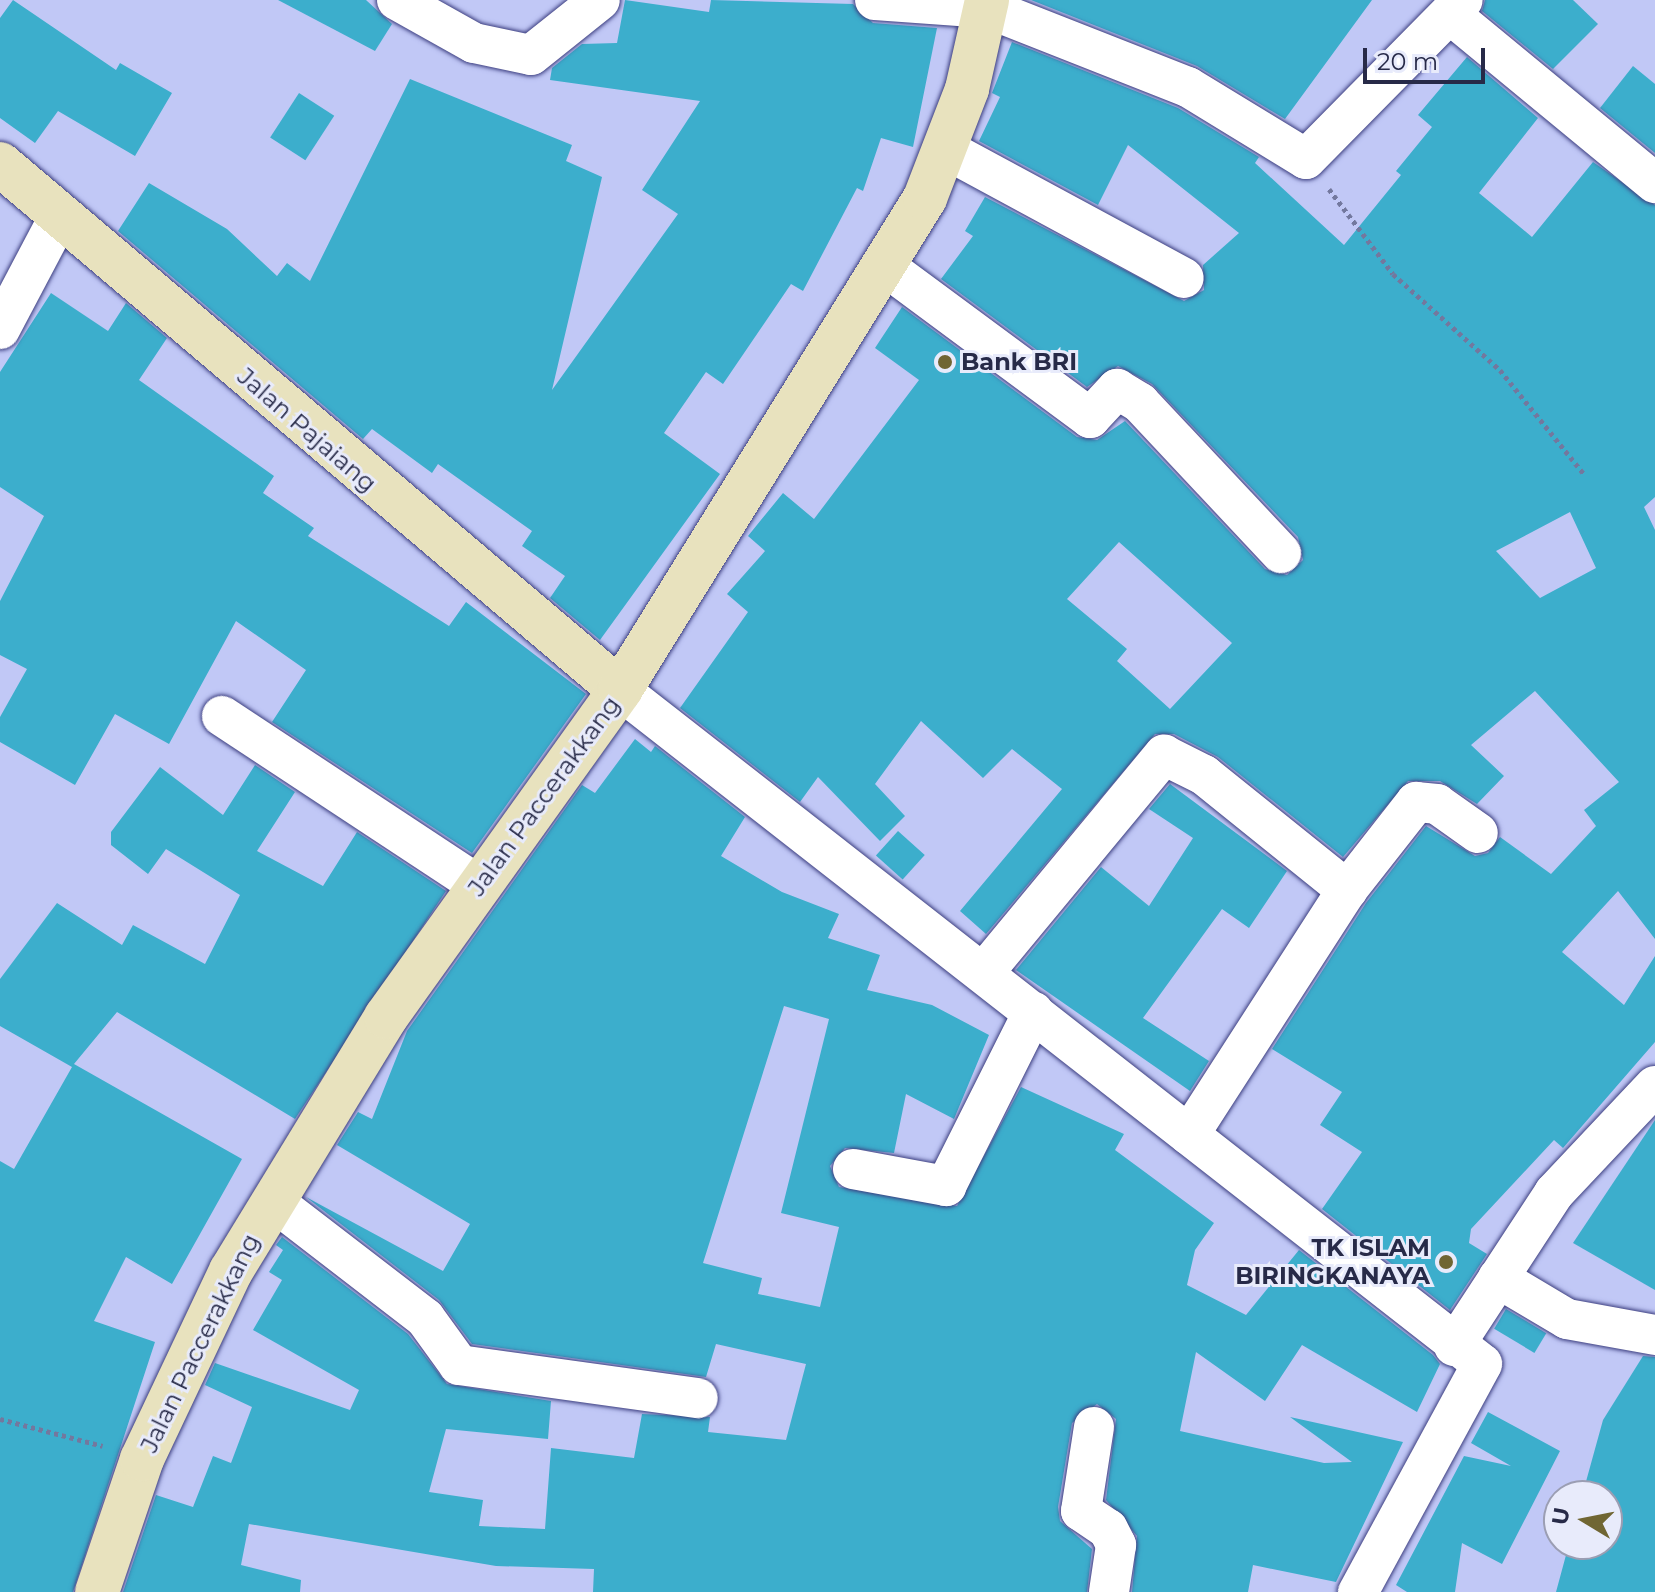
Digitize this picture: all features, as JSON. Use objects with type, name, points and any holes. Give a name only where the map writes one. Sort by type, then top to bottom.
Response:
[{"type":"main road","name":"Jalan Paccerakkang","points":[[97,1592],[142,1459],[273,1201],[386,1017],[620,690],[886,267],[947,150],[987,4]]},
{"type":"main road","name":"Jalan Pajaiang","points":[[0,164],[58,219],[620,690]]},
{"type":"street","points":[[397,0],[474,43],[531,55],[600,0]]},
{"type":"street","points":[[875,0],[987,4],[1188,87],[1309,158],[1456,7],[1655,183]]},
{"type":"street","points":[[947,150],[1184,278]]},
{"type":"street","points":[[0,329],[58,219]]},
{"type":"street","points":[[886,267],[1090,418],[1117,389],[1140,403],[1281,553]]},
{"type":"street","points":[[620,690],[985,971],[1454,1346],[1482,1364],[1358,1592]]},
{"type":"street","points":[[222,716],[480,886]]},
{"type":"street","points":[[985,971],[1164,755],[1204,775],[1347,890]]},
{"type":"street","points":[[1189,1135],[1347,890],[1416,802],[1437,804],[1478,833]]},
{"type":"street","points":[[853,1169],[946,1186],[1033,1012]]},
{"type":"street","points":[[1454,1346],[1554,1193],[1655,1086]]},
{"type":"street","points":[[273,1201],[425,1318],[459,1365],[698,1398]]},
{"type":"street","points":[[1498,1278],[1567,1319],[1655,1335]]},
{"type":"street","points":[[1094,1427],[1081,1511],[1108,1529],[1116,1545],[1109,1592]]},
{"type":"path","points":[[1309,158],[1393,274],[1500,370],[1584,474]]},
{"type":"path","points":[[0,1419],[41,1424],[142,1459]]},
{"type":"building","points":[[13,0],[116,70],[120,63],[172,93],[135,156],[58,111],[35,143],[0,118],[0,18]]},
{"type":"building","points":[[278,0],[366,0],[392,24],[375,51]]},
{"type":"building","points":[[625,0],[709,12],[711,0],[853,4],[873,23],[937,28],[913,147],[881,138],[863,191],[857,188],[803,291],[791,284],[723,384],[706,372],[664,433],[720,474],[600,640],[550,598],[565,576],[522,546],[532,531],[438,464],[432,473],[372,429],[363,439],[118,231],[149,183],[227,229],[277,276],[287,263],[310,281],[410,79],[572,145],[566,161],[602,177],[552,390],[678,214],[642,190],[700,101],[550,80],[552,68],[582,44],[617,43]]},
{"type":"building","points":[[1031,0],[1372,0],[1285,119],[1197,66]]},
{"type":"building","points":[[1485,0],[1573,0],[1598,24],[1553,69],[1482,11]]},
{"type":"building","points":[[1012,42],[1178,108],[1259,157],[1255,163],[1344,245],[1401,175],[1396,171],[1432,127],[1418,115],[1467,57],[1538,118],[1479,193],[1532,237],[1593,162],[1655,205],[1655,497],[1644,507],[1655,530],[1655,939],[1618,891],[1562,952],[1624,1005],[1655,956],[1655,1042],[1563,1148],[1554,1140],[1471,1229],[1469,1243],[1487,1254],[1450,1310],[1322,1209],[1362,1152],[1320,1125],[1342,1092],[1272,1049],[1366,903],[1426,826],[1475,856],[1488,853],[1500,837],[1551,874],[1596,826],[1584,810],[1619,782],[1535,691],[1471,745],[1504,776],[1477,804],[1440,781],[1408,781],[1343,857],[1218,757],[1174,734],[1155,734],[986,934],[960,911],[1062,789],[1012,749],[983,778],[921,721],[875,784],[905,816],[880,841],[818,777],[800,802],[680,708],[748,612],[727,594],[765,551],[748,536],[783,493],[814,519],[919,380],[875,348],[902,307],[1077,437],[1097,440],[1125,421],[1265,569],[1287,575],[1303,560],[1298,537],[1152,384],[1118,366],[1087,387],[941,279],[973,236],[965,231],[985,197],[1184,301],[1204,290],[1203,265],[1239,233],[1128,145],[1098,205],[979,141],[1000,97],[992,93]],"holes":[[[1570,512],[1596,568],[1540,598],[1496,551]],[[1119,542],[1232,643],[1170,709],[1117,661],[1127,649],[1067,599]]]},
{"type":"building","points":[[1633,66],[1655,84],[1655,153],[1600,108]]},
{"type":"building","points":[[299,93],[334,116],[305,160],[270,137]]},
{"type":"building","points":[[51,293],[108,331],[126,303],[167,338],[139,380],[274,476],[263,493],[314,528],[308,536],[449,626],[466,602],[586,694],[472,853],[272,722],[306,670],[236,621],[169,744],[115,714],[75,785],[0,742],[0,717],[27,669],[0,655],[0,601],[44,516],[0,487],[0,372]]},
{"type":"building","points":[[635,739],[651,752],[655,746],[745,817],[721,856],[782,892],[839,914],[828,938],[880,955],[867,990],[932,1005],[989,1035],[954,1119],[906,1094],[894,1153],[845,1148],[830,1166],[839,1187],[957,1206],[1021,1087],[1124,1134],[1115,1150],[1214,1223],[1195,1250],[1187,1285],[1246,1315],[1299,1250],[1433,1355],[1440,1364],[1417,1412],[1302,1345],[1265,1401],[1196,1352],[1180,1431],[1324,1463],[1352,1462],[1290,1417],[1403,1442],[1336,1582],[1253,1565],[1248,1592],[1132,1592],[1137,1536],[1106,1500],[1116,1419],[1097,1404],[1072,1423],[1058,1507],[1060,1521],[1092,1549],[1087,1592],[593,1592],[594,1569],[496,1566],[249,1524],[241,1565],[301,1580],[300,1592],[123,1592],[156,1495],[193,1507],[213,1456],[231,1463],[252,1407],[205,1385],[215,1363],[350,1410],[359,1390],[253,1330],[282,1280],[269,1272],[283,1250],[276,1245],[282,1237],[408,1334],[447,1384],[551,1401],[548,1439],[446,1429],[429,1492],[483,1500],[479,1526],[545,1529],[551,1448],[634,1458],[642,1414],[710,1417],[708,1432],[786,1440],[806,1364],[716,1344],[706,1377],[472,1344],[439,1300],[306,1197],[443,1271],[470,1224],[337,1145],[358,1112],[372,1119],[407,1031],[582,785],[595,793]],"holes":[[[784,1006],[829,1019],[781,1213],[839,1227],[820,1307],[758,1294],[762,1278],[703,1263]]]},
{"type":"building","points":[[255,765],[295,792],[257,851],[323,886],[357,832],[446,891],[295,1119],[117,1012],[74,1064],[242,1159],[172,1284],[126,1257],[94,1321],[155,1342],[73,1592],[0,1592],[0,1161],[14,1169],[72,1067],[0,1026],[0,979],[57,903],[122,945],[133,925],[205,964],[240,895],[166,849],[148,874],[111,845],[111,832],[160,767],[223,815]]},
{"type":"building","points":[[1170,784],[1287,871],[1249,928],[1222,909],[1143,1018],[1209,1061],[1190,1091],[1016,970],[1101,867],[1149,906],[1193,838],[1149,809]]},
{"type":"building","points":[[898,831],[925,855],[903,880],[876,856]]},
{"type":"building","points":[[1655,1120],[1655,1290],[1573,1243]]},
{"type":"building","points":[[1506,1309],[1546,1333],[1534,1353],[1494,1329]]},
{"type":"building","points":[[1643,1356],[1655,1357],[1655,1592],[1556,1592],[1565,1560],[1623,1560],[1623,1480],[1586,1480],[1603,1420]]},
{"type":"building","points":[[1488,1412],[1560,1451],[1502,1564],[1462,1543],[1455,1592],[1407,1592],[1396,1585],[1464,1456],[1511,1466],[1471,1443]]},
{"type":"place","name":"Bank BRI","points":[[945,362]]},
{"type":"place","name":"TK ISLAM BIRINGKANAYA","points":[[1446,1262]]}]
